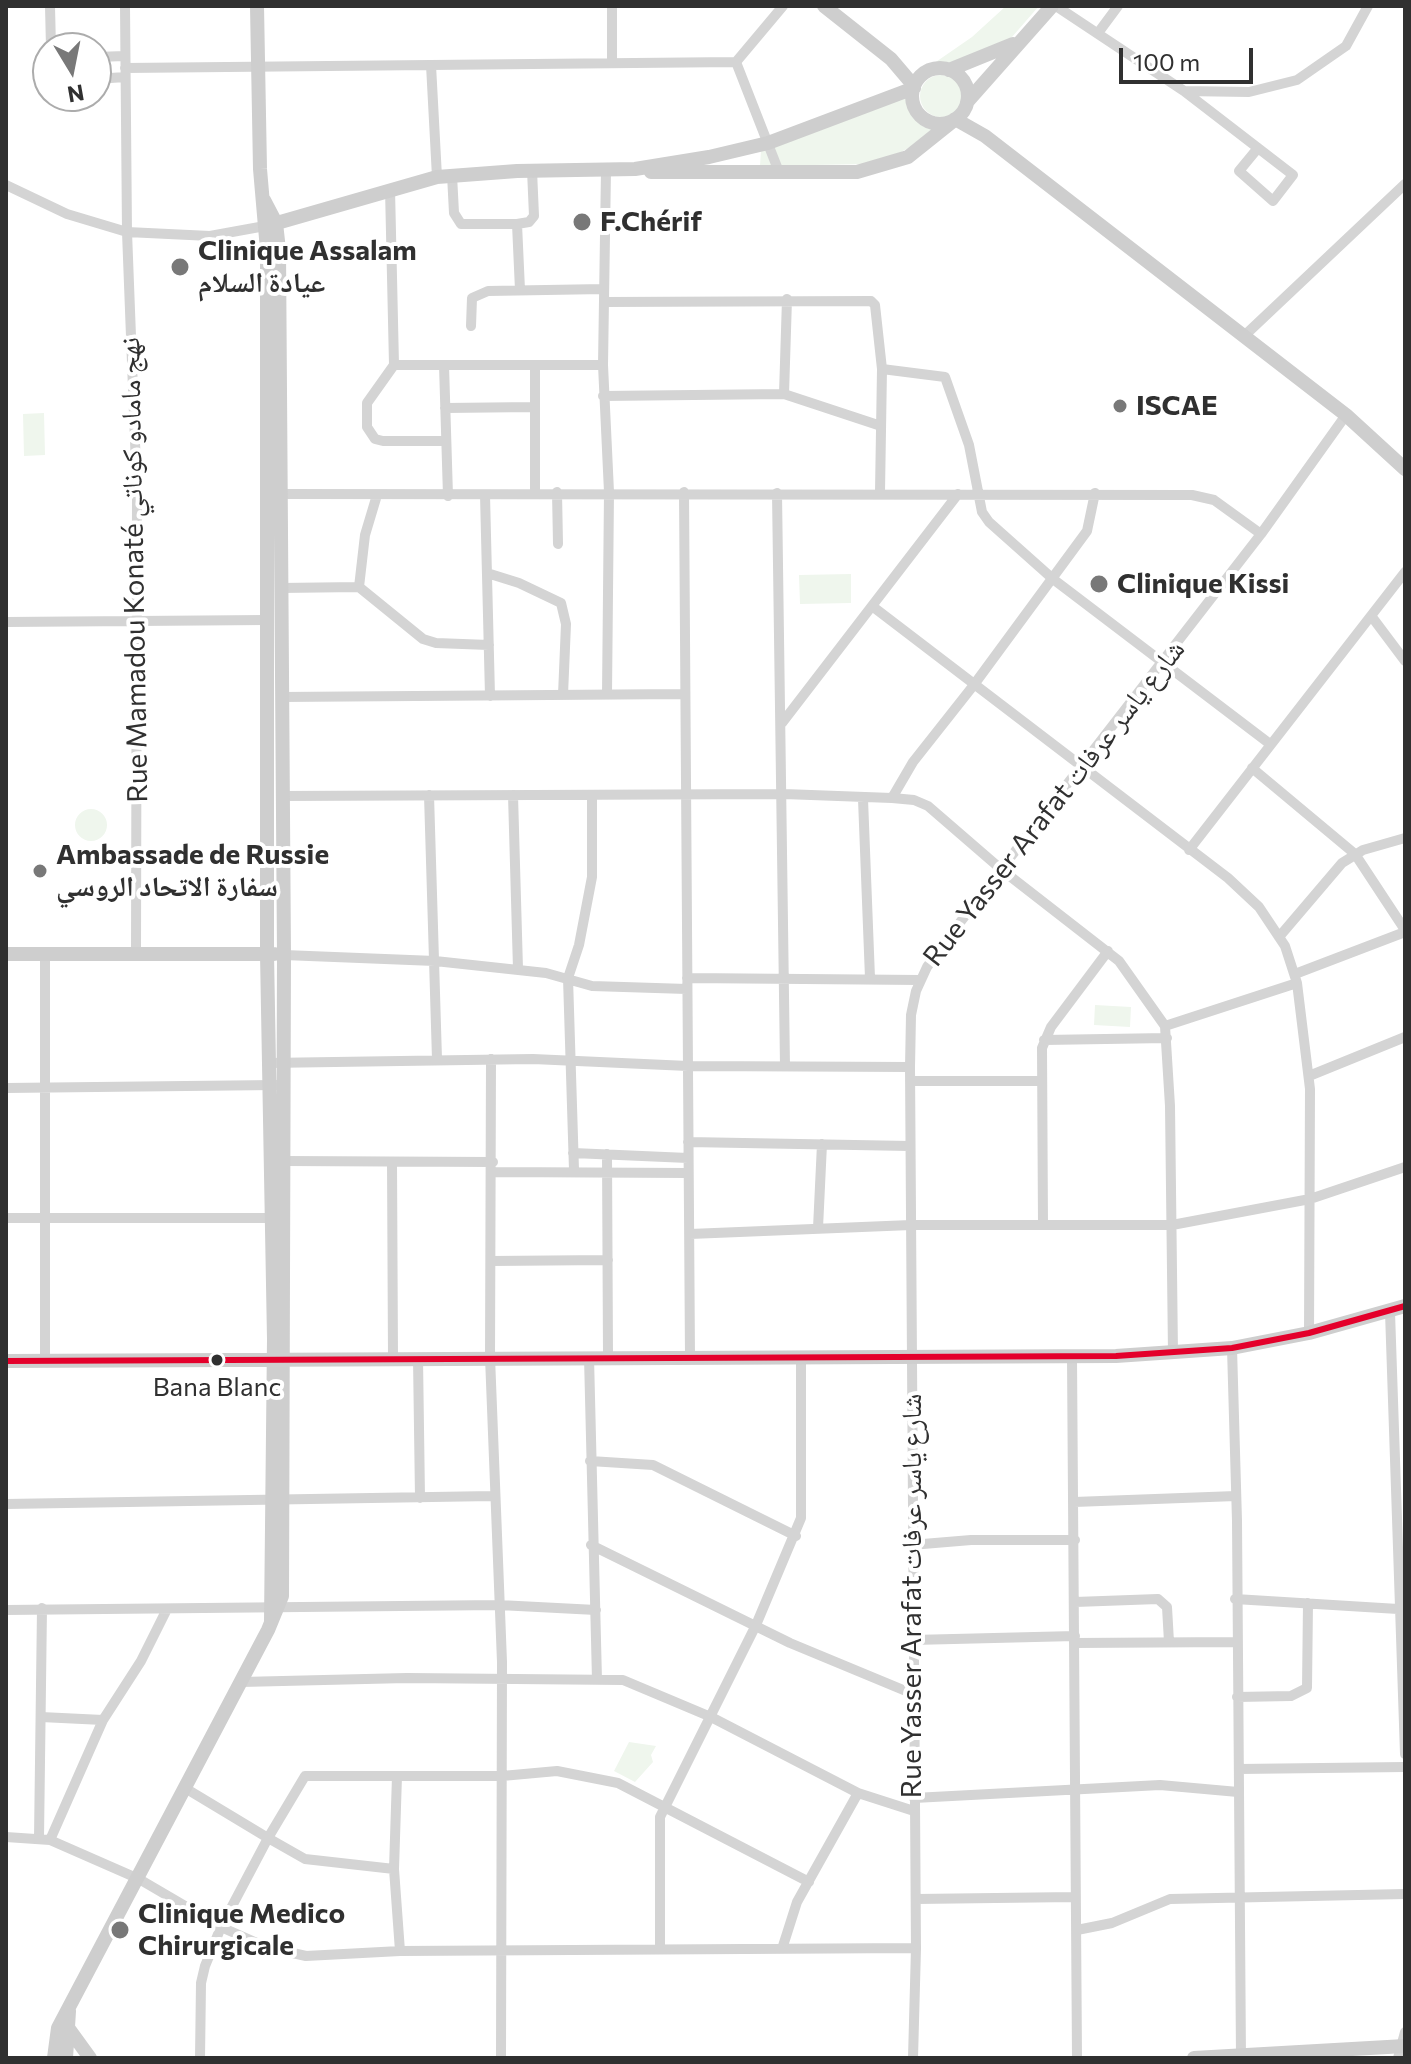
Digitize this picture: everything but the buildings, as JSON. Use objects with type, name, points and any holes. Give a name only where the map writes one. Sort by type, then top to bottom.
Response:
[{"type":"street","points":[[50,6],[51,32]]},
{"type":"street","name":"Rue Mamadou Konaté نهج مامادو كوناتي","points":[[125,6],[127,232],[138,622],[136,956]]},
{"type":"street","points":[[257,6],[256,67],[264,200],[270,225],[273,494],[280,588],[284,955],[275,1063]]},
{"type":"street","points":[[612,6],[612,63]]},
{"type":"street","points":[[112,63],[125,67],[256,67],[736,62],[783,6]]},
{"type":"street","points":[[824,6],[891,59],[914,87],[913,104],[922,118],[937,124],[960,113]]},
{"type":"street","points":[[635,169],[665,173],[857,172],[884,166],[923,148],[960,113],[1054,6],[1184,91],[1258,148],[1293,175],[1273,201],[1239,171],[1258,148]]},
{"type":"street","points":[[1098,33],[1118,6]]},
{"type":"street","points":[[1184,91],[1249,92],[1297,80],[1346,46],[1368,6]]},
{"type":"street","points":[[6,185],[67,214],[127,232],[210,236],[270,225],[445,176],[532,170],[635,169],[768,143],[914,87],[925,73],[937,69],[949,70],[1021,40]]},
{"type":"street","points":[[891,59],[925,73]]},
{"type":"street","points":[[736,62],[779,172]]},
{"type":"street","points":[[431,65],[445,176],[454,213],[461,224],[529,222],[534,216],[532,170]]},
{"type":"street","points":[[112,72],[125,67]]},
{"type":"street","points":[[949,70],[965,86],[960,113]]},
{"type":"street","points":[[960,113],[985,136],[1346,415],[1405,469]]},
{"type":"street","points":[[606,170],[603,396],[609,492],[607,694]]},
{"type":"street","points":[[1243,337],[1405,184]]},
{"type":"street","points":[[390,189],[394,365],[367,403],[369,433],[383,441],[446,441]]},
{"type":"street","points":[[517,224],[520,290]]},
{"type":"street","points":[[471,326],[472,298],[488,291],[604,289]]},
{"type":"street","points":[[604,302],[787,299],[874,303],[882,369],[880,492]]},
{"type":"street","points":[[784,394],[787,299]]},
{"type":"street","points":[[394,365],[603,365]]},
{"type":"street","points":[[444,365],[448,496]]},
{"type":"street","points":[[535,365],[535,493]]},
{"type":"street","points":[[882,369],[945,377],[969,445],[982,512],[989,522],[1053,579],[1270,744]]},
{"type":"street","points":[[603,396],[784,394],[881,426]]},
{"type":"street","points":[[445,408],[534,407]]},
{"type":"street","name":"Rue Yasser Arafat شارع ياسر عرفات","points":[[913,2058],[916,1899],[911,1545],[910,1067],[911,1015],[920,980],[1079,768],[1261,534],[1346,415]]},
{"type":"street","points":[[273,494],[448,496],[557,492],[880,492],[1206,497],[1261,534]]},
{"type":"street","points":[[557,492],[558,544]]},
{"type":"street","points":[[684,492],[690,1356]]},
{"type":"street","points":[[777,493],[784,794],[785,1066]]},
{"type":"street","points":[[892,798],[913,762],[1087,531],[1095,493]]},
{"type":"street","points":[[273,494],[266,620],[267,954],[275,1063],[270,1218],[279,1359]]},
{"type":"street","points":[[782,723],[958,494]]},
{"type":"street","points":[[359,587],[365,535],[377,495]]},
{"type":"street","points":[[485,495],[490,696]]},
{"type":"street","points":[[1189,850],[1405,572]]},
{"type":"street","points":[[487,573],[530,587],[561,603],[566,624],[563,695]]},
{"type":"street","points":[[280,588],[359,587],[423,639],[436,643],[489,645]]},
{"type":"street","points":[[872,606],[1242,891],[1279,937],[1296,978],[1309,1076],[1309,1333]]},
{"type":"street","points":[[1372,617],[1405,661]]},
{"type":"street","points":[[6,622],[266,620]]},
{"type":"street","points":[[281,697],[684,694]]},
{"type":"street","points":[[1165,1026],[1296,978],[1405,931],[1355,854],[1252,768]]},
{"type":"street","points":[[281,796],[784,794],[892,798],[914,800],[928,806],[1002,870],[1108,951],[1139,984],[1165,1026],[1173,1353]]},
{"type":"street","points":[[429,795],[437,1059]]},
{"type":"street","points":[[513,795],[518,969]]},
{"type":"street","points":[[574,1170],[573,1060],[568,978],[579,945],[592,877],[592,795]]},
{"type":"street","points":[[863,799],[870,978]]},
{"type":"street","points":[[1279,937],[1330,874],[1355,854],[1405,838]]},
{"type":"street","points":[[1043,1225],[1040,1081],[1044,1040],[1108,951]]},
{"type":"street","points":[[6,954],[267,954],[435,961],[518,969],[615,989],[785,977],[920,980]]},
{"type":"street","points":[[45,954],[45,1361]]},
{"type":"street","points":[[1309,1076],[1405,1037]]},
{"type":"street","points":[[1044,1040],[1167,1038]]},
{"type":"street","points":[[275,1063],[491,1059],[688,1066],[910,1067]]},
{"type":"street","points":[[491,1059],[490,1357],[501,1681],[501,2058]]},
{"type":"street","points":[[910,1081],[1040,1081]]},
{"type":"street","points":[[6,1088],[275,1085]]},
{"type":"street","points":[[54,2058],[69,2010],[241,1682],[274,1612],[284,1576],[278,1500],[284,1161],[275,1085]]},
{"type":"street","points":[[688,1142],[910,1146]]},
{"type":"street","points":[[818,1228],[822,1144]]},
{"type":"street","points":[[573,1153],[688,1158]]},
{"type":"street","points":[[607,1154],[608,1356]]},
{"type":"street","points":[[284,1161],[688,1173]]},
{"type":"street","points":[[392,1162],[393,1358]]},
{"type":"street","points":[[690,1234],[911,1225],[1172,1225],[1310,1199],[1405,1167]]},
{"type":"street","points":[[6,1218],[270,1218]]},
{"type":"street","points":[[491,1261],[608,1260]]},
{"type":"street","points":[[6,1361],[608,1356],[1072,1358],[1232,1348],[1309,1333],[1405,1306]]},
{"type":"street","points":[[1390,1312],[1400,1441],[1398,1609],[1402,1633],[1405,1754]]},
{"type":"street","points":[[1232,1348],[1241,2058]]},
{"type":"street","points":[[660,1949],[659,1823],[796,1536],[801,1505],[801,1356]]},
{"type":"street","points":[[589,1357],[591,1545],[597,1680]]},
{"type":"street","points":[[418,1358],[420,1498]]},
{"type":"street","points":[[1072,1358],[1077,2058]]},
{"type":"street","points":[[590,1461],[653,1465],[796,1536]]},
{"type":"street","points":[[6,1504],[493,1496]]},
{"type":"street","points":[[1074,1502],[1236,1496]]},
{"type":"street","points":[[911,1545],[971,1540],[1075,1540]]},
{"type":"street","points":[[591,1545],[847,1669],[913,1694]]},
{"type":"street","points":[[1075,1602],[1158,1599],[1167,1607],[1169,1642]]},
{"type":"street","points":[[1235,1599],[1398,1609]]},
{"type":"street","points":[[1237,1697],[1291,1696],[1304,1692],[1308,1603]]},
{"type":"street","points":[[6,1610],[274,1612],[499,1605],[596,1610]]},
{"type":"street","points":[[42,1608],[41,1717],[45,1839]]},
{"type":"street","points":[[45,1839],[103,1720],[141,1661],[167,1609]]},
{"type":"street","points":[[913,1640],[1236,1642]]},
{"type":"street","points":[[241,1682],[407,1678],[623,1680],[711,1717],[858,1793],[914,1811]]},
{"type":"street","points":[[41,1717],[103,1720]]},
{"type":"street","points":[[1239,1769],[1405,1767]]},
{"type":"street","points":[[200,2058],[201,1983],[221,1927],[305,1776],[502,1776],[557,1771],[609,1780],[809,1882]]},
{"type":"street","points":[[397,1776],[394,1869],[400,1951]]},
{"type":"street","points":[[914,1798],[1171,1785],[1238,1792]]},
{"type":"street","points":[[185,1788],[305,1859],[394,1869]]},
{"type":"street","points":[[782,1949],[797,1902],[858,1793]]},
{"type":"street","points":[[6,1837],[45,1839],[139,1879],[221,1927],[266,1947],[297,1955],[400,1951],[916,1948]]},
{"type":"street","points":[[1077,1930],[1112,1923],[1170,1899],[1238,1895],[1405,1894]]},
{"type":"street","points":[[916,1899],[1075,1897]]},
{"type":"street","points":[[41,2058],[64,2028]]},
{"type":"street","points":[[64,2028],[66,2058]]},
{"type":"street","points":[[64,2028],[90,2058]]},
{"type":"street","points":[[1194,2058],[1241,2058],[1402,2046]]},
{"type":"shaded area","points":[[1006,6],[1039,6],[1012,37],[950,65],[930,66],[972,37]]},
{"type":"shaded area","points":[[941,75],[956,81],[962,96],[956,111],[941,117],[926,111],[920,96],[926,81]]},
{"type":"shaded area","points":[[903,92],[914,118],[924,127],[936,129],[888,159],[866,164],[760,166],[761,150]]},
{"type":"shaded area","points":[[44,413],[45,455],[24,456],[23,414]]},
{"type":"shaded area","points":[[851,574],[851,603],[800,604],[799,575]]},
{"type":"shaded area","points":[[91,809],[102,814],[107,825],[102,836],[91,841],[80,836],[75,825],[80,814]]},
{"type":"shaded area","points":[[1095,1005],[1131,1007],[1130,1027],[1094,1025]]},
{"type":"shaded area","points":[[629,1742],[656,1746],[651,1755],[653,1762],[635,1782],[614,1771]]},
{"type":"transit line","points":[[6,1361],[1116,1356],[1232,1348],[1309,1333],[1405,1306]]},
{"type":"place","name":"F.Chérif","points":[[582,222]]},
{"type":"place","name":"Clinique Assalam عيادة السلام","points":[[180,267]]},
{"type":"place","name":"ISCAE","points":[[1120,406]]},
{"type":"place","name":"Clinique Kissi","points":[[1099,584]]},
{"type":"place","name":"Ambassade de Russie سفارة الاتحاد الروسي","points":[[40,871]]},
{"type":"place","name":"Bana Blanc","points":[[217,1360]]},
{"type":"place","name":"Clinique Medico Chirurgicale","points":[[120,1930]]}]
